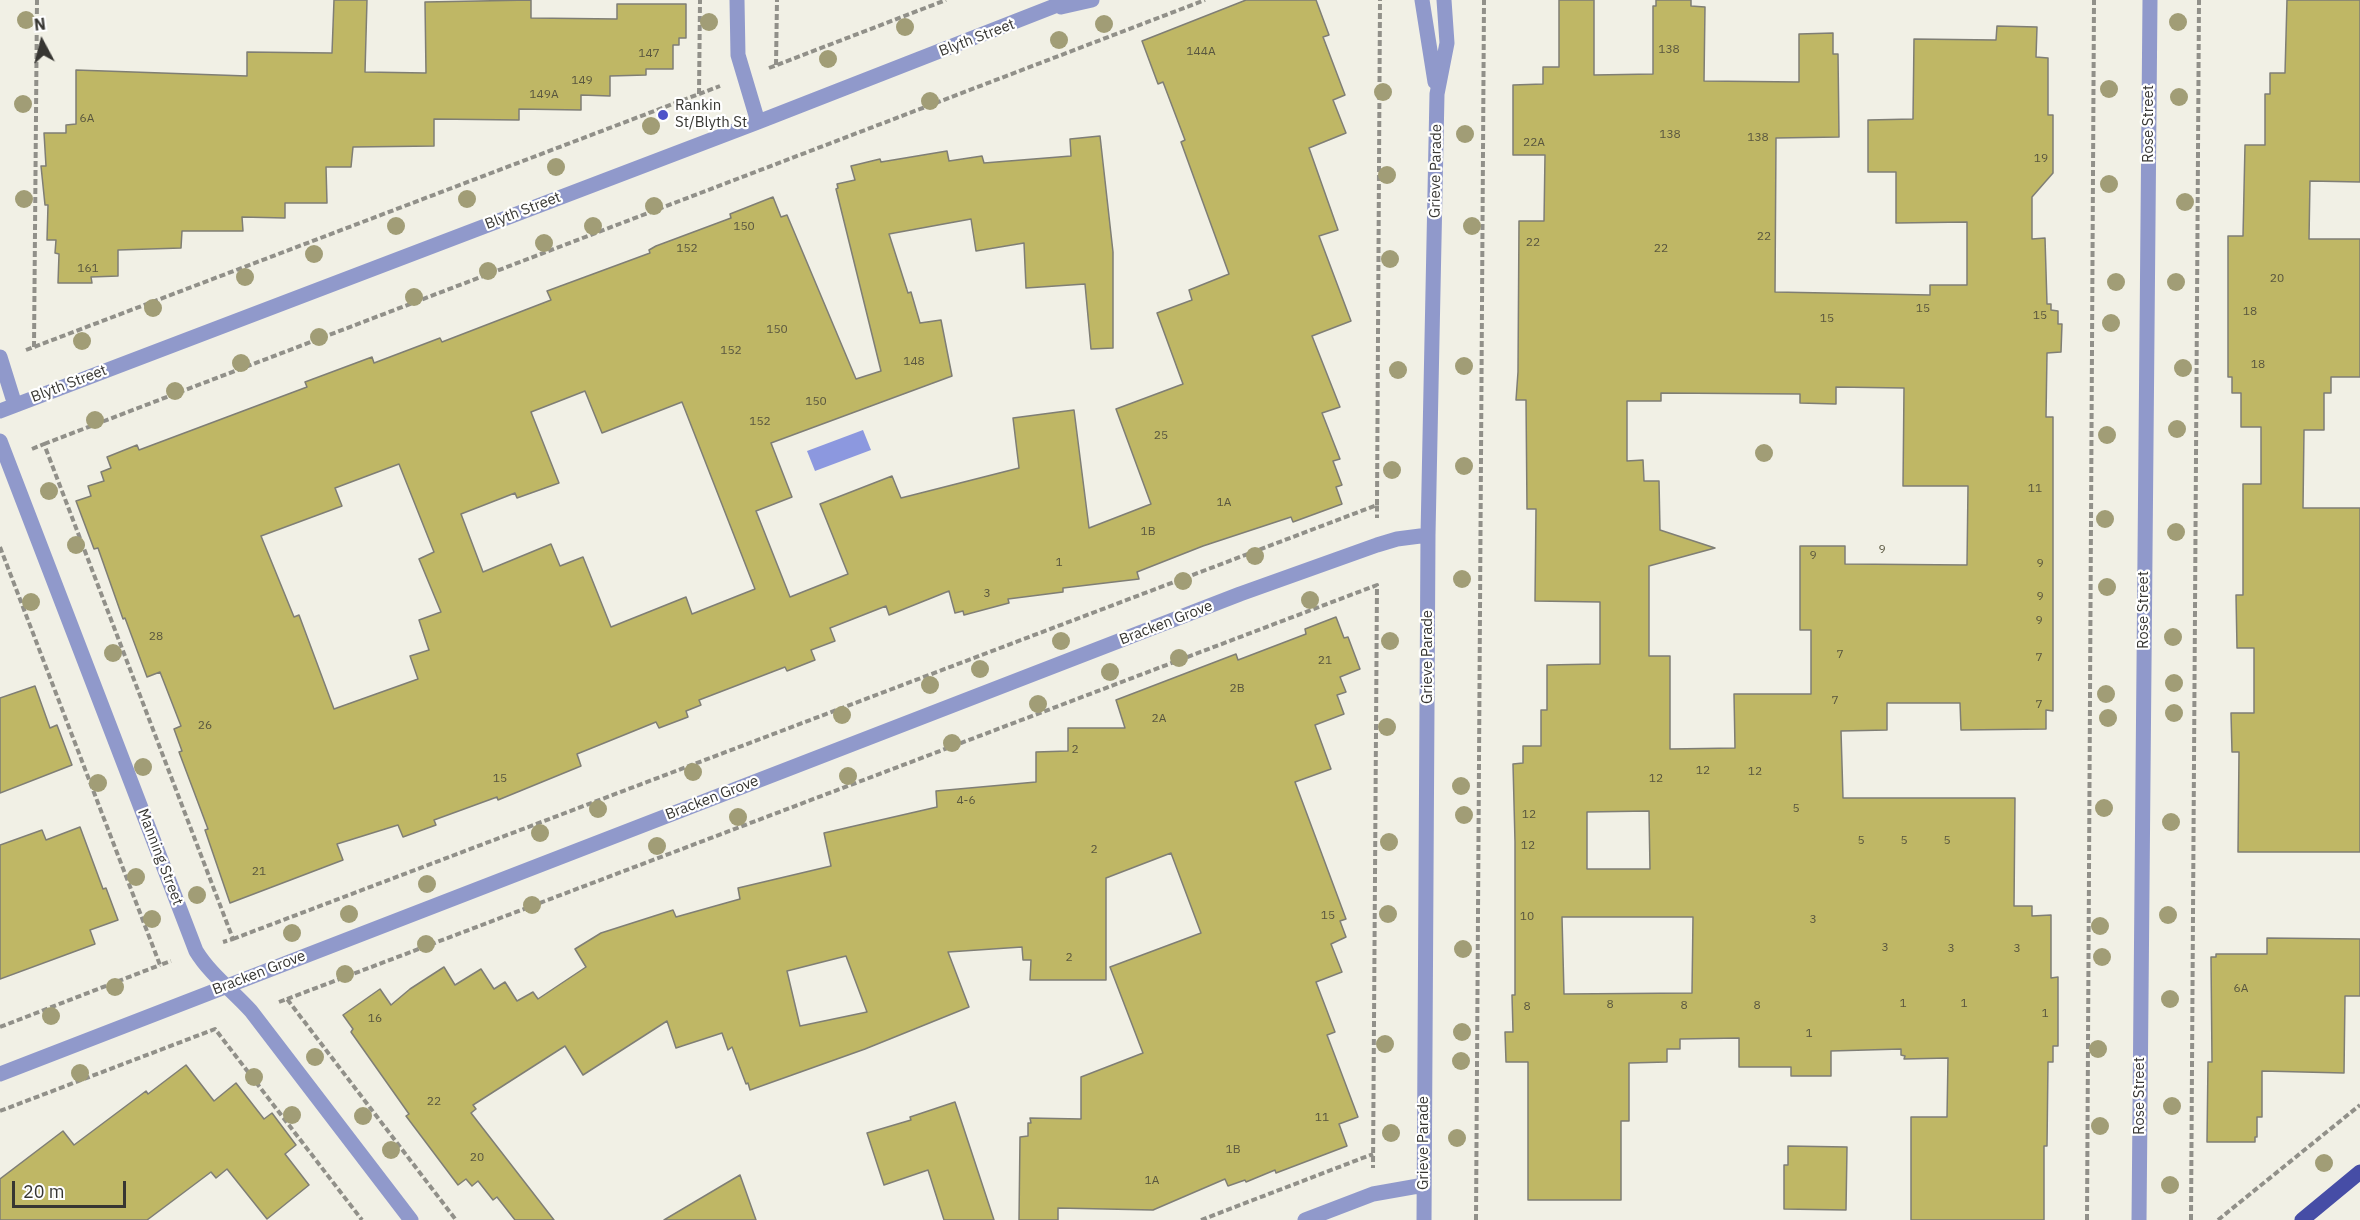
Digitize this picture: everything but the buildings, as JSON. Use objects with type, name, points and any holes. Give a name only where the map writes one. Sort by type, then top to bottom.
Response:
[{"type":"main road","points":[[2302,1220],[2360,1173]]},
{"type":"street","points":[[737,0],[738,54],[758,122]]},
{"type":"street","name":"Blyth Street","points":[[7,408],[758,122],[1070,0]]},
{"type":"street","name":"Blyth Street","points":[[1046,11],[1092,0]]},
{"type":"street","name":"Grieve Parade","points":[[1422,0],[1437,94]]},
{"type":"street","name":"Grieve Parade","points":[[1424,1220],[1428,535],[1437,94],[1447,43],[1444,0]]},
{"type":"street","name":"Rose Street","points":[[2139,1220],[2150,0]]},
{"type":"street","points":[[0,359],[7,408]]},
{"type":"street","name":"Manning Street","points":[[0,441],[196,951],[206,968],[227,985],[251,1011],[411,1220]]},
{"type":"street","name":"Bracken Grove","points":[[0,1074],[1240,594],[1377,545],[1397,539],[1428,535]]},
{"type":"street","points":[[1305,1220],[1373,1194],[1424,1185]]},
{"type":"path","points":[[34,347],[37,0]]},
{"type":"path","points":[[699,94],[700,0]]},
{"type":"path","points":[[776,65],[777,0]]},
{"type":"path","points":[[0,359],[946,0]]},
{"type":"path","points":[[44,444],[1205,0]]},
{"type":"path","points":[[1373,1194],[1380,0]]},
{"type":"path","points":[[1476,1220],[1484,0]]},
{"type":"path","points":[[2087,1220],[2094,0]]},
{"type":"path","points":[[2191,1220],[2199,0]]},
{"type":"path","points":[[233,939],[1377,505]]},
{"type":"path","points":[[287,999],[1377,585]]},
{"type":"path","points":[[0,1027],[160,965]]},
{"type":"path","points":[[0,1111],[215,1029],[362,1220]]},
{"type":"path","points":[[2218,1220],[2360,1106]]},
{"type":"path","points":[[1201,1220],[1372,1154]]},
{"type":"water","points":[[863,430],[871,450],[815,471],[807,451]]},
{"type":"place","name":"Rankin St/Blyth St","points":[[663,115]]}]
